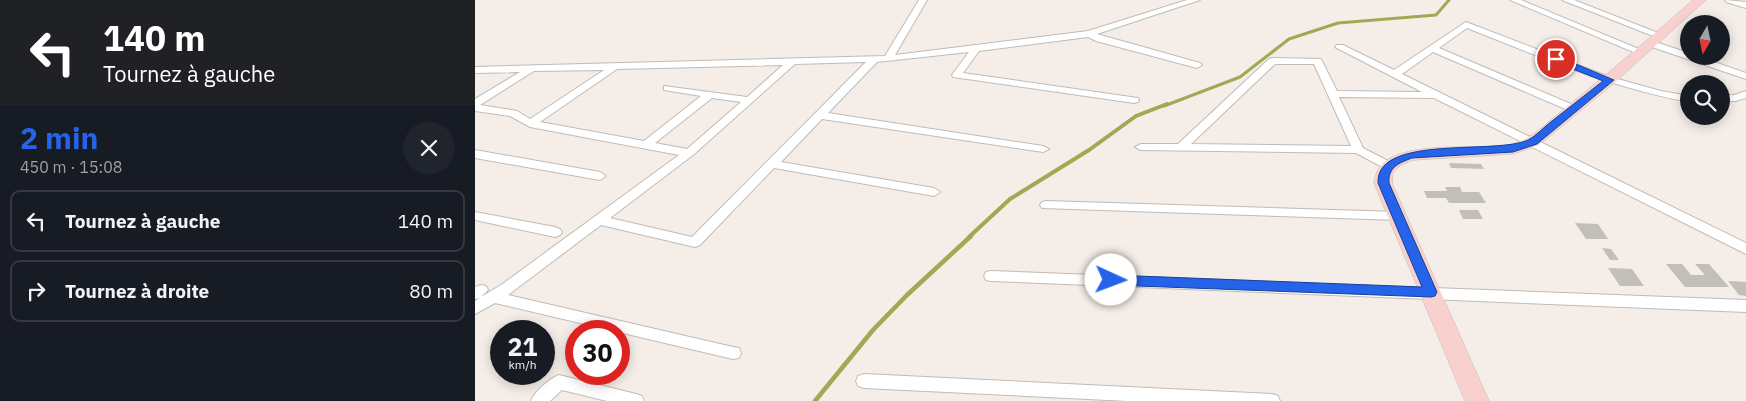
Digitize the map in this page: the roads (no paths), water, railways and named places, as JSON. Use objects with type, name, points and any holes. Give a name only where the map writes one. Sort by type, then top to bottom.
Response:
[{"type":"street","points":[[888,59],[923,0]]},
{"type":"street","points":[[475,70],[888,59],[1089,34],[1196,0]]},
{"type":"street","points":[[1514,0],[1571,22],[1651,44],[1746,76]]},
{"type":"street","points":[[1477,401],[1383,183],[1383,175],[1388,166],[1397,160],[1411,155],[1513,149],[1533,142],[1609,80],[1701,0]]},
{"type":"street","points":[[1729,0],[1746,5]]},
{"type":"street","points":[[1573,1],[1651,44]]},
{"type":"street","points":[[1571,22],[1590,10]]},
{"type":"street","points":[[1395,74],[1466,25],[1609,80],[1659,95],[1680,98]]},
{"type":"street","points":[[1089,34],[1099,39],[1197,65]]},
{"type":"street","points":[[1340,47],[1746,249]]},
{"type":"street","points":[[976,48],[957,75],[1134,100]]},
{"type":"street","points":[[1432,48],[1574,109]]},
{"type":"street","points":[[599,220],[695,242],[874,60]]},
{"type":"street","points":[[1182,147],[1272,61],[1318,61],[1358,150]]},
{"type":"street","points":[[475,308],[494,297],[689,153],[792,62]]},
{"type":"street","points":[[530,124],[614,67]]},
{"type":"street","points":[[475,104],[532,69]]},
{"type":"street","points":[[668,88],[749,100]]},
{"type":"street","points":[[646,145],[710,94]]},
{"type":"street","points":[[1333,94],[1439,95]]},
{"type":"street","points":[[1730,98],[1746,94]]},
{"type":"street","points":[[475,108],[513,113],[530,124],[689,153]]},
{"type":"street","points":[[819,115],[1043,149]]},
{"type":"street","points":[[1141,147],[1358,150],[1388,166]]},
{"type":"street","points":[[475,154],[600,176]]},
{"type":"street","points":[[771,164],[934,192]]},
{"type":"street","points":[[1045,205],[1398,216]]},
{"type":"street","points":[[475,216],[555,232]]},
{"type":"street","points":[[991,276],[1746,306]]},
{"type":"street","points":[[475,289],[481,290],[475,294]]},
{"type":"street","points":[[494,297],[733,353]]},
{"type":"street","points":[[864,381],[1123,397],[1272,401]]},
{"type":"street","points":[[539,401],[559,382],[636,401]]},
{"type":"waterway","points":[[1164,106],[1240,77],[1289,39],[1338,23],[1436,15],[1449,0]]},
{"type":"waterway","points":[[969,237],[1010,199],[1089,150],[1136,116],[1167,104]]},
{"type":"waterway","points":[[815,401],[873,330],[907,295],[971,236]]}]
